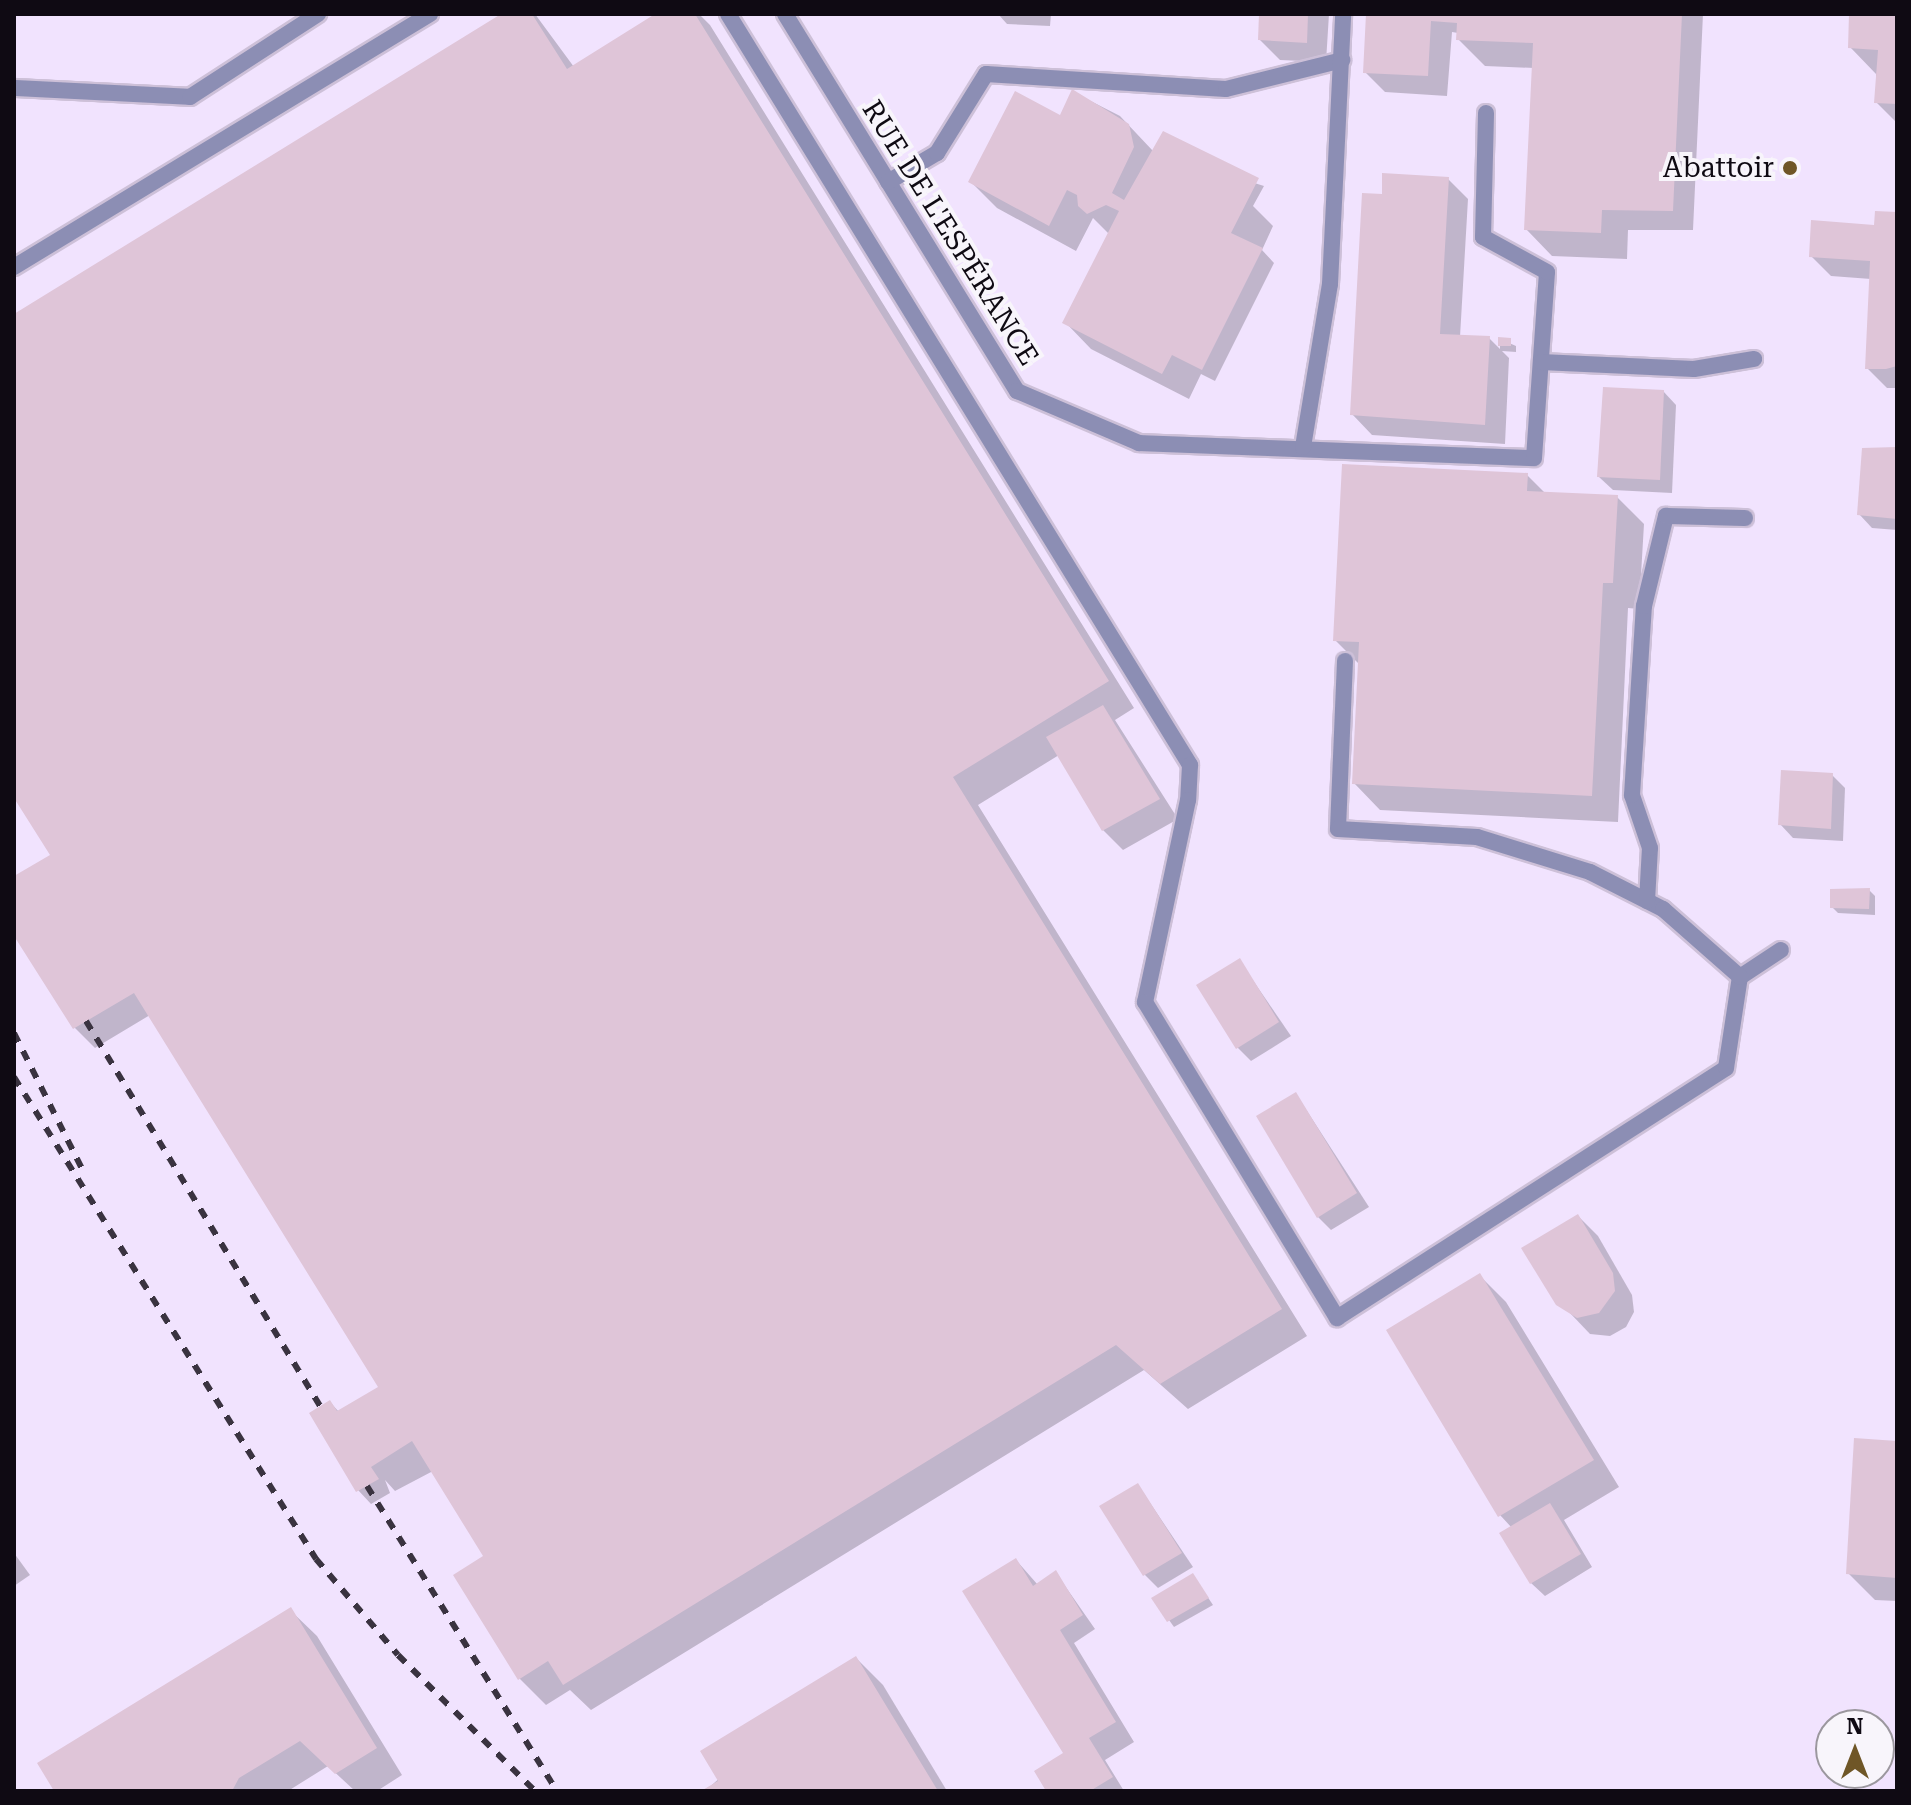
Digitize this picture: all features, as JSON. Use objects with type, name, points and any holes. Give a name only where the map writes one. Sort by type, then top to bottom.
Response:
[{"type":"lane","points":[[14,88],[190,97],[318,14]]},
{"type":"lane","points":[[14,267],[430,14]]},
{"type":"lane","points":[[728,14],[1190,765],[1188,800],[1145,1002],[1337,1318],[1726,1068],[1740,977],[1781,950]]},
{"type":"lane","name":"RUE DE L'ESPÉRANCE","points":[[785,14],[1017,391],[1139,443],[1534,458],[1541,362]]},
{"type":"lane","points":[[1303,447],[1330,284],[1343,14]]},
{"type":"lane","points":[[888,182],[937,153],[986,74],[1226,89],[1342,60]]},
{"type":"lane","points":[[1486,113],[1483,237],[1547,272],[1541,362],[1694,369],[1754,359]]},
{"type":"lane","points":[[1647,901],[1650,848],[1632,795],[1644,606],[1666,516],[1745,518]]},
{"type":"lane","points":[[1345,661],[1338,829],[1477,837],[1590,872],[1647,901],[1740,977]]},
{"type":"building","points":[[501,14],[532,14],[567,69],[655,14],[695,14],[1109,681],[953,777],[1282,1309],[1160,1384],[1116,1345],[563,1685],[548,1661],[518,1680],[453,1575],[483,1556],[412,1441],[371,1467],[379,1479],[356,1492],[309,1413],[330,1400],[337,1411],[378,1387],[134,993],[73,1029],[14,936],[14,876],[50,855],[14,798],[14,314]]},
{"type":"building","points":[[1259,14],[1308,14],[1307,43],[1258,40]]},
{"type":"building","points":[[1366,14],[1682,14],[1673,211],[1602,210],[1601,233],[1524,230],[1533,43],[1456,40],[1457,23],[1431,21],[1428,76],[1363,73]]},
{"type":"building","points":[[1849,14],[1897,14],[1897,104],[1874,103],[1878,50],[1848,48]]},
{"type":"building","points":[[1072,89],[1129,124],[1134,147],[1112,193],[1124,200],[1163,131],[1259,178],[1231,233],[1263,248],[1202,370],[1172,355],[1162,374],[1062,323],[1119,211],[1106,205],[1087,214],[1078,206],[1077,195],[1067,190],[1049,226],[968,182],[1015,91],[1060,115]]},
{"type":"building","points":[[1382,173],[1449,177],[1440,334],[1490,336],[1485,425],[1350,415],[1362,193],[1382,194]]},
{"type":"building","points":[[1875,211],[1897,212],[1897,366],[1886,369],[1865,369],[1870,261],[1809,257],[1811,220],[1874,225]]},
{"type":"building","points":[[1498,337],[1511,338],[1511,346],[1498,346]]},
{"type":"building","points":[[1603,387],[1664,390],[1660,480],[1597,477]]},
{"type":"building","points":[[1897,447],[1897,519],[1857,515],[1862,448]]},
{"type":"building","points":[[1342,464],[1528,473],[1527,491],[1618,495],[1613,583],[1603,583],[1592,796],[1352,784],[1359,642],[1333,641]]},
{"type":"building","points":[[1103,705],[1160,799],[1102,831],[1046,737]]},
{"type":"building","points":[[1781,770],[1833,773],[1831,829],[1778,825]]},
{"type":"building","points":[[1870,888],[1869,909],[1830,908],[1830,889]]},
{"type":"building","points":[[1240,958],[1279,1022],[1236,1049],[1196,985]]},
{"type":"building","points":[[1296,1092],[1357,1193],[1317,1218],[1256,1116]]},
{"type":"building","points":[[1578,1214],[1613,1273],[1615,1291],[1599,1313],[1577,1318],[1556,1305],[1521,1248]]},
{"type":"building","points":[[1480,1273],[1594,1460],[1498,1517],[1386,1330]]},
{"type":"building","points":[[1854,1438],[1897,1441],[1897,1578],[1846,1574]]},
{"type":"building","points":[[1138,1483],[1182,1553],[1143,1576],[1099,1506]]},
{"type":"building","points":[[1550,1503],[1581,1554],[1530,1584],[1499,1533]]},
{"type":"building","points":[[1016,1558],[1033,1586],[1056,1570],[1083,1615],[1060,1630],[1116,1722],[1089,1738],[1113,1777],[1090,1791],[1046,1791],[1034,1771],[1063,1753],[962,1591]]},
{"type":"building","points":[[1193,1573],[1209,1598],[1167,1622],[1151,1598]]},
{"type":"building","points":[[291,1607],[377,1748],[335,1774],[300,1741],[239,1778],[232,1791],[54,1791],[37,1763]]},
{"type":"building","points":[[856,1656],[938,1791],[701,1791],[718,1781],[700,1751]]},
{"type":"railway","points":[[86,1021],[320,1406]]},
{"type":"railway","points":[[14,1033],[83,1171]]},
{"type":"railway","points":[[14,1077],[316,1559],[398,1655],[535,1791]]},
{"type":"railway","points":[[367,1486],[557,1791]]},
{"type":"place","name":"Abattoir","points":[[1790,168]]}]
